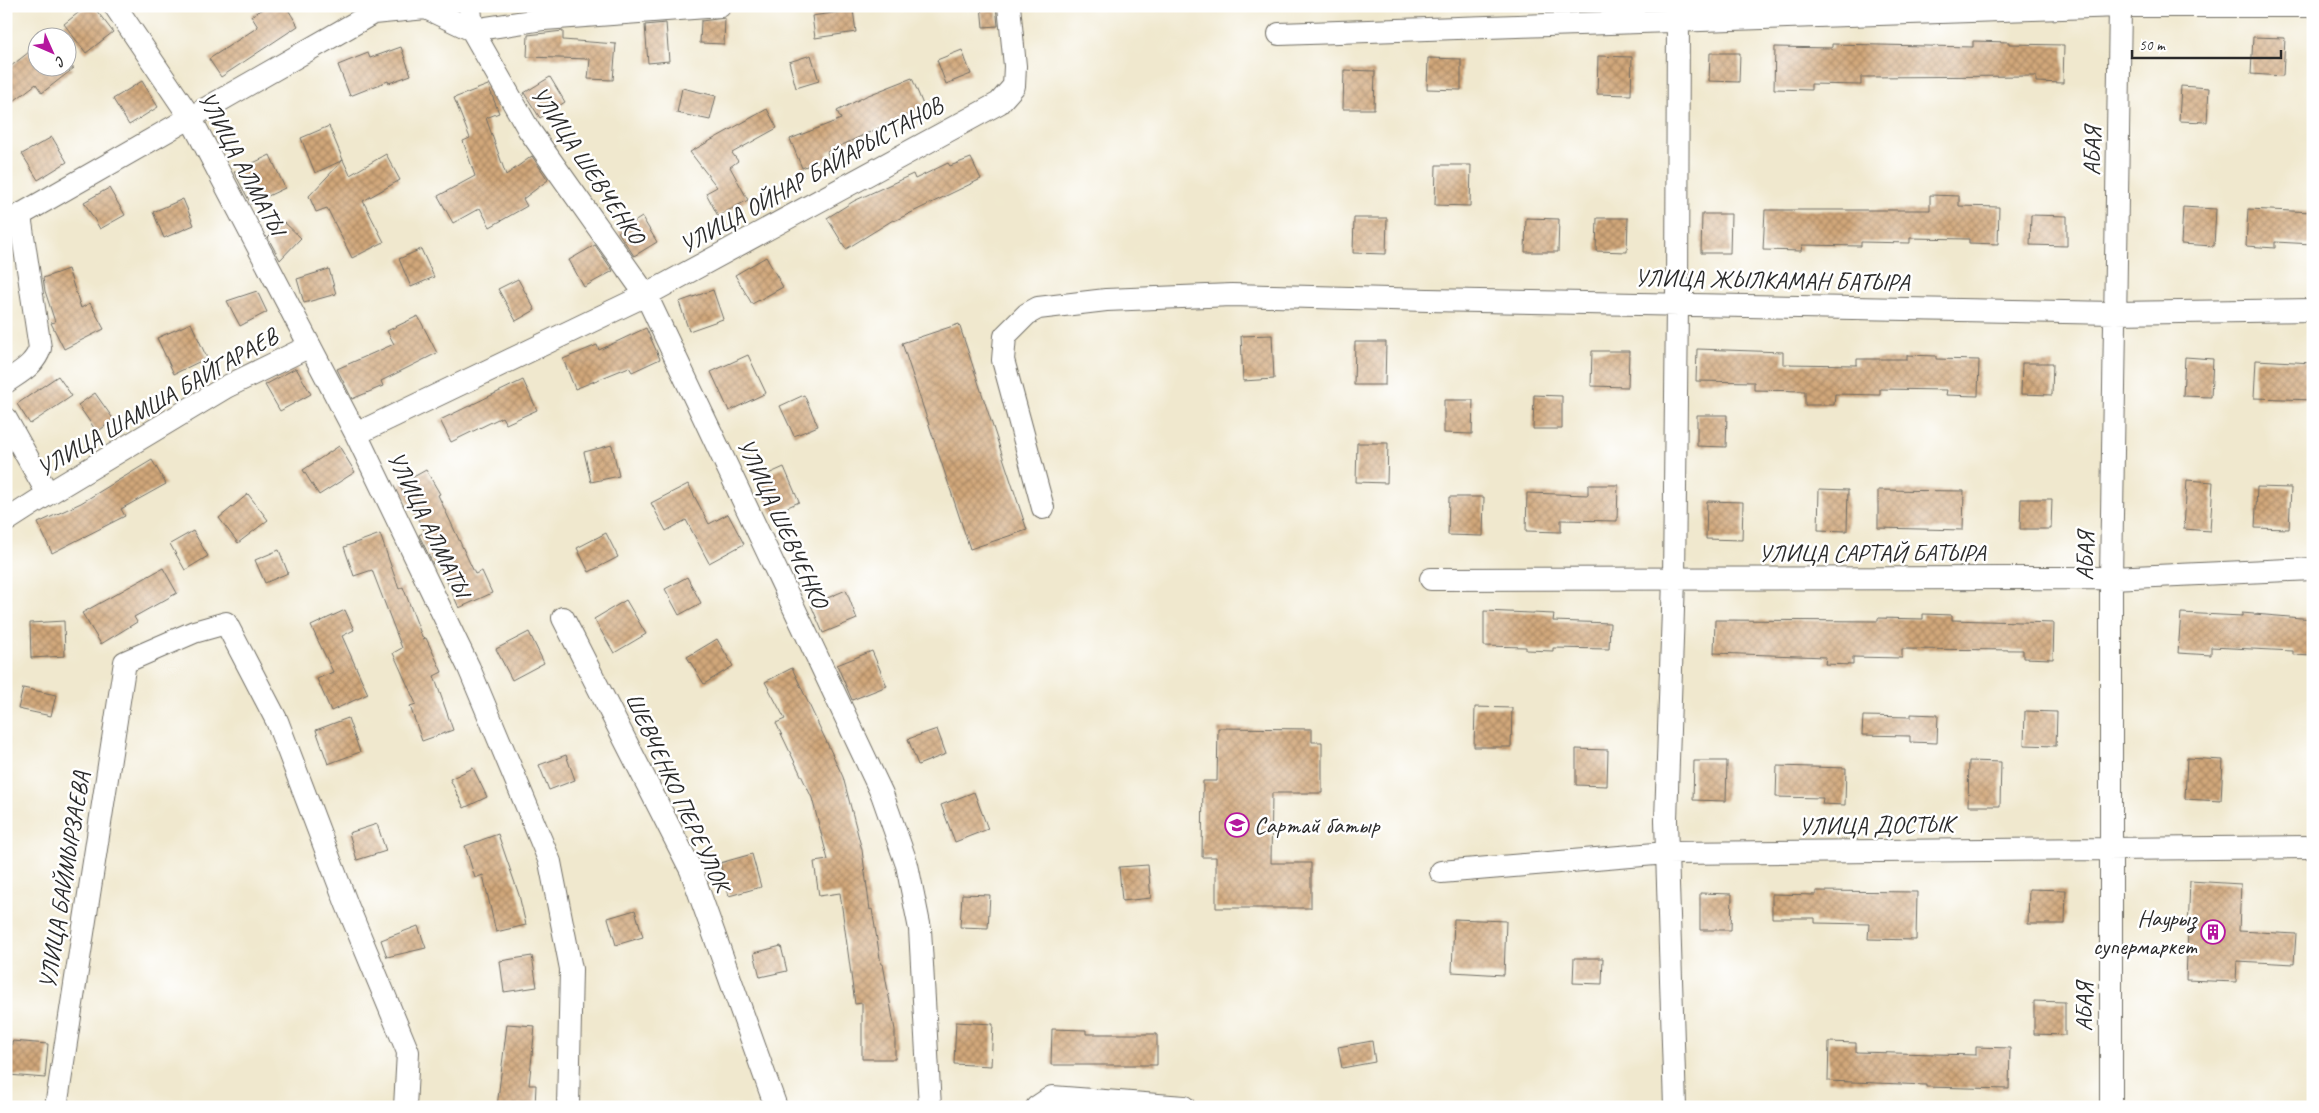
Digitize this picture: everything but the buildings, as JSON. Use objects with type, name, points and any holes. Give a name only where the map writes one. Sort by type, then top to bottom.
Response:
[{"type":"street","name":"УЛИЦА АЛМАТЫ","points":[[115,6],[190,117],[356,434],[469,668],[550,862],[571,969],[568,1107]]},
{"type":"street","name":"УЛИЦА ШЕВЧЕНКО","points":[[470,6],[472,30],[529,130],[646,295],[882,794],[907,864],[920,929],[930,1107]]},
{"type":"street","points":[[6,382],[32,364],[38,357],[40,348],[13,220],[373,13],[426,8],[472,30],[544,19],[720,6]]},
{"type":"street","name":"УЛИЦА ОЙНАР БАЙАРЫСТАНОВ","points":[[356,434],[646,295],[999,102],[1014,86],[1015,66],[1009,6]]},
{"type":"street","points":[[1279,34],[1678,13],[2120,6],[2313,6]]},
{"type":"street","name":"АБАЯ","points":[[2111,1107],[2111,578],[2120,6]]},
{"type":"street","points":[[1674,1107],[1666,820],[1674,579],[1678,13]]},
{"type":"street","name":"УЛИЦА ЖЫЛКАМАН БАТЫРА","points":[[1043,508],[1003,360],[1005,336],[1027,314],[1038,308],[1106,300],[1232,295],[2115,313],[2313,310]]},
{"type":"street","name":"УЛИЦА ШАМША БАЙГАРАЕВ","points":[[6,521],[226,387],[310,346]]},
{"type":"street","points":[[6,419],[48,494]]},
{"type":"street","name":"УЛИЦА САРТАЙ БАТЫРА","points":[[1431,579],[2111,578],[2313,568]]},
{"type":"street","name":"ШЕВЧЕНКО ПЕРЕУЛОК","points":[[563,618],[691,870],[776,1107]]},
{"type":"street","name":"УЛИЦА БАЙМЫРЗАЕВА","points":[[56,1107],[125,662],[194,632],[226,623],[277,721],[408,1052],[405,1107]]},
{"type":"street","name":"УЛИЦА ДОСТЫК","points":[[1442,872],[1667,854],[2313,847]]},
{"type":"street","points":[[1037,1107],[1052,1097],[1184,1107]]},
{"type":"place","name":"Сартай батыр","points":[[1237,825]]},
{"type":"place","name":"Наурыз супермаркет","points":[[2213,932]]}]
